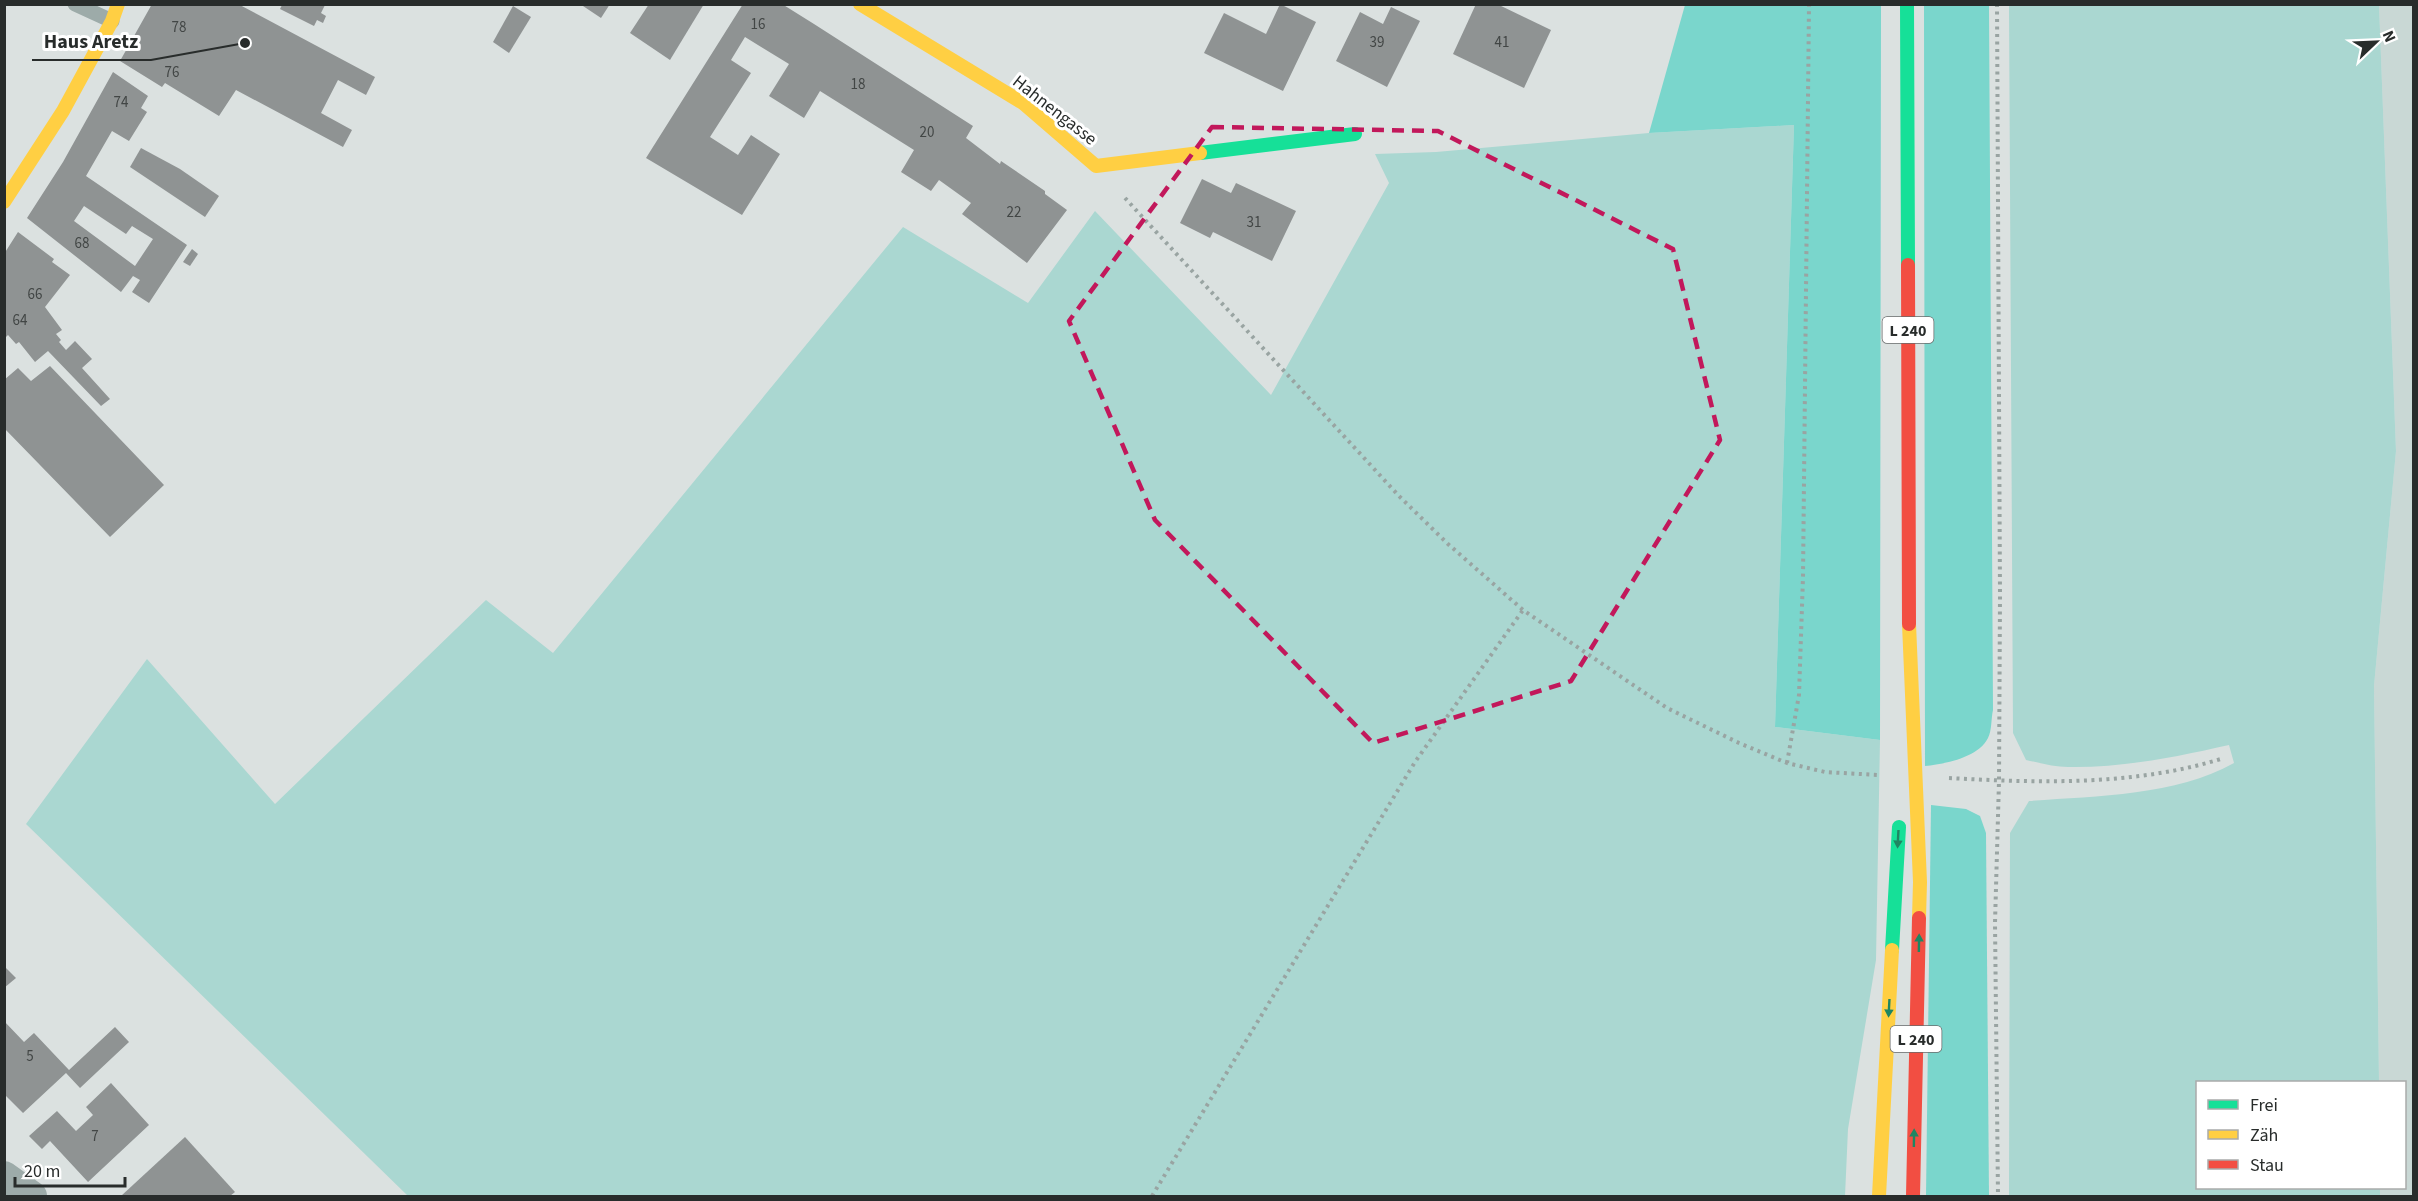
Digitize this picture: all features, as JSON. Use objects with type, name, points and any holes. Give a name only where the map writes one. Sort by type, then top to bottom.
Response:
[{"type":"main road","points":[[4,202],[63,111],[112,21],[118,4]]},
{"type":"main road","name":"Hahnengasse","points":[[860,4],[1023,103],[1096,166],[1355,134]]},
{"type":"main road","name":"L 240","points":[[1907,4],[1909,655],[1920,882],[1913,1197]]},
{"type":"main road","name":"L 240","points":[[1902,783],[1909,655]]},
{"type":"main road","name":"L 240","points":[[1878,1197],[1900,818]]},
{"type":"street","points":[[4,1176],[32,1197]]},
{"type":"lane","points":[[75,4],[112,21]]},
{"type":"path","points":[[1787,764],[1799,695],[1803,577],[1809,4]]},
{"type":"path","points":[[1997,4],[1999,781],[1995,923],[1998,1197]]},
{"type":"path","points":[[1096,166],[1399,496],[1448,544],[1523,610],[1667,708],[1787,764],[1825,772],[1883,775]]},
{"type":"path","points":[[1152,1197],[1415,762],[1523,610]]},
{"type":"path","points":[[1941,778],[1999,781],[2135,777],[2189,769],[2224,758]]},
{"type":"highlighted area","points":[[1212,127],[1438,131],[1673,249],[1720,440],[1571,681],[1373,743],[1155,520],[1069,321]]},
{"type":"shaded area","points":[[2413,4],[2413,1196],[2380,1196],[2380,1189],[2406,1189],[2406,1081],[2379,1081],[2374,686],[2396,451],[2379,5]]},
{"type":"shaded area","points":[[1685,5],[1881,5],[1880,740],[1775,727],[1794,125],[1649,133]]},
{"type":"shaded area","points":[[1924,5],[1989,5],[1993,710],[1988,738],[1977,751],[1951,762],[1925,766]]},
{"type":"shaded area","points":[[2009,5],[2379,5],[2396,451],[2374,686],[2379,1081],[2196,1081],[2196,1189],[2380,1189],[2380,1196],[2009,1196],[2010,833],[2029,801],[2161,788],[2211,774],[2234,763],[2229,745],[2129,764],[2088,767],[2058,766],[2026,760],[2013,733]]},
{"type":"shaded area","points":[[1794,125],[1775,727],[1880,740],[1876,960],[1848,1129],[1845,1196],[408,1196],[26,824],[147,659],[275,804],[486,600],[553,653],[903,227],[1028,303],[1095,211],[1271,395],[1389,183],[1375,154],[1436,152],[1649,133]]},
{"type":"shaded area","points":[[1931,805],[1966,809],[1980,816],[1986,833],[1989,1196],[1926,1196]]},
{"type":"building","points":[[152,4],[238,4],[375,77],[366,95],[338,80],[321,113],[352,130],[343,147],[236,90],[219,116],[165,83],[162,87],[120,61]]},
{"type":"building","points":[[580,4],[610,4],[601,18]]},
{"type":"building","points":[[649,4],[704,4],[670,60],[630,33]]},
{"type":"building","points":[[743,4],[782,4],[814,24],[973,126],[966,138],[1000,164],[1001,161],[1045,191],[1045,194],[1067,210],[1027,263],[962,214],[971,203],[939,180],[931,191],[901,172],[914,150],[820,91],[804,118],[769,96],[789,64],[745,37],[731,60],[751,73],[710,137],[738,155],[751,135],[780,154],[742,215],[646,158]]},
{"type":"building","points":[[1280,4],[1316,22],[1283,91],[1204,53],[1224,13],[1266,34]]},
{"type":"building","points":[[1476,4],[1497,4],[1551,30],[1524,88],[1453,54]]},
{"type":"building","points":[[282,5],[325,5],[321,13],[326,16],[323,23],[317,20],[314,26],[280,9]]},
{"type":"building","points":[[513,6],[531,17],[509,53],[493,42]]},
{"type":"building","points":[[1391,7],[1420,21],[1387,87],[1336,61],[1360,12],[1383,24]]},
{"type":"building","points":[[113,72],[148,96],[141,108],[147,112],[129,141],[112,131],[86,176],[187,245],[149,303],[132,292],[140,280],[133,276],[121,292],[27,218],[63,162]],"holes":[[[84,206],[126,234],[132,226],[153,239],[135,266],[74,221]]]},
{"type":"building","points":[[141,148],[180,169],[219,196],[205,217],[130,167]]},
{"type":"building","points":[[1202,179],[1231,193],[1236,183],[1296,211],[1272,261],[1213,232],[1210,238],[1180,223]]},
{"type":"building","points":[[18,232],[54,259],[52,262],[70,275],[45,307],[62,330],[56,334],[66,350],[75,341],[92,359],[82,368],[110,399],[101,406],[48,351],[35,362],[19,342],[16,344],[8,335],[4,339],[4,254]]},
{"type":"building","points":[[192,249],[198,254],[190,266],[183,262]]},
{"type":"building","points":[[50,366],[164,485],[110,537],[4,428],[4,380],[18,368],[31,381]]},
{"type":"building","points":[[4,966],[16,978],[4,988]]},
{"type":"building","points":[[4,1021],[24,1042],[34,1033],[69,1070],[115,1027],[129,1042],[80,1088],[66,1073],[23,1113],[4,1094]]},
{"type":"building","points":[[111,1083],[149,1125],[88,1182],[50,1141],[42,1149],[29,1136],[57,1111],[76,1131],[93,1115],[86,1107]]},
{"type":"building","points":[[185,1137],[235,1192],[230,1196],[121,1196]]},
{"type":"traffic: fast","points":[[1907,4],[1908,265]]},
{"type":"traffic: fast","points":[[1200,153],[1355,134]]},
{"type":"traffic: fast","points":[[1892,950],[1899,827]]},
{"type":"traffic: slow","points":[[4,202],[63,111],[112,21],[118,4]]},
{"type":"traffic: slow","points":[[860,4],[1023,103],[1096,166],[1200,153]]},
{"type":"traffic: slow","points":[[1909,624],[1920,882],[1919,918]]},
{"type":"traffic: slow","points":[[1879,1196],[1892,950]]},
{"type":"traffic: jam","points":[[1908,265],[1909,624]]},
{"type":"traffic: jam","points":[[1913,1196],[1919,918]]},
{"type":"place","name":"Haus Aretz","points":[[245,43]]}]
